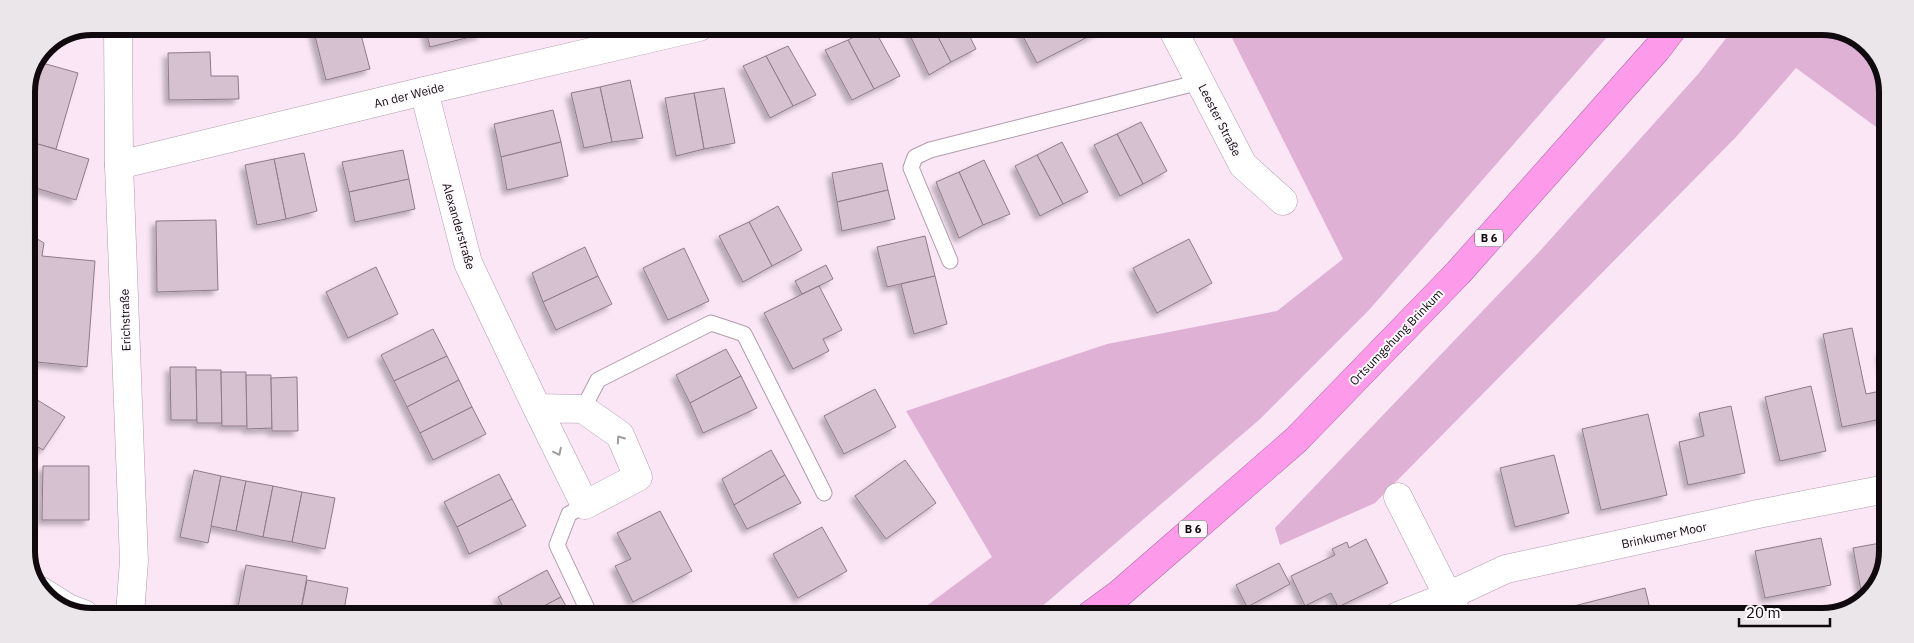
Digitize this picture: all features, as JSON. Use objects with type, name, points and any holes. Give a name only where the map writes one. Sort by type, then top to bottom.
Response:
[{"type":"highway","name":"Ortsumgehung Brinkum","points":[[1100,608],[1296,440],[1458,273],[1657,49],[1667,35]]},
{"type":"street","name":"Erichstraße","points":[[118,35],[119,166],[134,561],[130,608]]},
{"type":"street","name":"An der Weide","points":[[119,166],[424,91],[665,35]]},
{"type":"street","name":"Leester Straße","points":[[1176,35],[1242,165],[1283,201]]},
{"type":"street","name":"Alexanderstraße","points":[[424,91],[468,263],[585,505]]},
{"type":"street","points":[[537,408],[583,409],[620,435],[638,477],[585,505]]},
{"type":"street","name":"Brinkumer Moor","points":[[1453,606],[1506,569],[1758,514],[1879,490]]},
{"type":"street","points":[[1398,497],[1453,606]]},
{"type":"lane","points":[[950,261],[911,168],[916,157],[930,150],[1200,82]]},
{"type":"lane","points":[[583,409],[598,380],[711,324],[744,334],[824,493]]},
{"type":"lane","points":[[585,505],[569,514],[556,546],[587,608]]},
{"type":"shaded area","points":[[1231,35],[1609,35],[1369,310],[1259,420],[1046,603],[1039,608],[924,608],[992,557],[906,411],[1107,344],[1277,311],[1343,259]]},
{"type":"shaded area","points":[[1729,35],[1829,35],[1844,39],[1867,57],[1875,70],[1879,89],[1879,129],[1796,68],[1736,137],[1375,503],[1280,545],[1275,528],[1539,252],[1699,73]]},
{"type":"building","points":[[315,35],[361,35],[370,69],[326,80]]},
{"type":"building","points":[[427,35],[478,35],[430,47]]},
{"type":"building","points":[[858,35],[877,35],[900,76],[874,89],[848,40]]},
{"type":"building","points":[[910,35],[937,35],[951,62],[929,75]]},
{"type":"building","points":[[937,35],[969,35],[976,49],[951,62]]},
{"type":"building","points":[[1022,35],[1091,35],[1037,63]]},
{"type":"building","points":[[848,40],[874,89],[852,100],[825,50]]},
{"type":"building","points":[[788,46],[816,95],[793,106],[766,56]]},
{"type":"building","points":[[210,52],[211,76],[238,76],[239,99],[169,100],[168,53]]},
{"type":"building","points":[[766,56],[793,106],[770,118],[743,66]]},
{"type":"building","points":[[43,63],[78,73],[56,149],[35,143],[36,81]]},
{"type":"building","points":[[630,80],[643,138],[612,142],[600,87]]},
{"type":"building","points":[[600,87],[612,142],[584,148],[571,93]]},
{"type":"building","points":[[724,88],[735,143],[704,149],[694,93]]},
{"type":"building","points":[[694,93],[704,149],[676,156],[665,98]]},
{"type":"building","points":[[553,110],[561,142],[501,157],[494,124]]},
{"type":"building","points":[[1141,122],[1167,171],[1143,184],[1117,134]]},
{"type":"building","points":[[1117,134],[1143,184],[1120,196],[1094,145]]},
{"type":"building","points":[[561,142],[568,176],[507,190],[501,157]]},
{"type":"building","points":[[1062,142],[1088,192],[1063,204],[1037,155]]},
{"type":"building","points":[[38,144],[89,159],[76,200],[35,188],[35,154]]},
{"type":"building","points":[[403,150],[409,179],[349,192],[342,162]]},
{"type":"building","points":[[304,153],[317,211],[286,219],[274,159]]},
{"type":"building","points":[[1037,155],[1063,204],[1040,216],[1015,166]]},
{"type":"building","points":[[274,159],[286,219],[257,225],[245,165]]},
{"type":"building","points":[[984,160],[1010,214],[983,225],[959,172]]},
{"type":"building","points":[[882,163],[888,190],[837,202],[832,173]]},
{"type":"building","points":[[959,172],[983,225],[959,238],[936,182]]},
{"type":"building","points":[[409,179],[415,209],[355,222],[349,192]]},
{"type":"building","points":[[888,190],[895,219],[842,231],[837,202]]},
{"type":"building","points":[[778,206],[802,250],[772,266],[749,222]]},
{"type":"building","points":[[216,220],[218,290],[157,292],[156,221]]},
{"type":"building","points":[[749,222],[772,266],[743,282],[719,236]]},
{"type":"building","points":[[925,236],[935,276],[887,287],[877,247]]},
{"type":"building","points":[[35,238],[44,243],[42,256],[95,261],[87,367],[35,362]]},
{"type":"building","points":[[1189,239],[1212,283],[1157,313],[1133,268]]},
{"type":"building","points":[[585,247],[598,276],[543,302],[532,273]]},
{"type":"building","points":[[684,248],[709,301],[668,320],[643,268]]},
{"type":"building","points":[[826,265],[833,279],[802,294],[795,281]]},
{"type":"building","points":[[376,267],[398,314],[348,338],[326,292]]},
{"type":"building","points":[[598,276],[612,304],[556,330],[543,302]]},
{"type":"building","points":[[935,276],[947,324],[914,334],[901,284]]},
{"type":"building","points":[[819,286],[842,330],[823,339],[829,351],[793,369],[764,313]]},
{"type":"building","points":[[1852,328],[1866,394],[1879,391],[1879,419],[1842,427],[1823,334]]},
{"type":"building","points":[[433,329],[447,356],[394,381],[381,355]]},
{"type":"building","points":[[726,349],[741,376],[690,403],[676,375]]},
{"type":"building","points":[[447,356],[459,380],[407,407],[394,381]]},
{"type":"building","points":[[170,367],[196,367],[197,420],[171,420]]},
{"type":"building","points":[[196,370],[221,370],[222,423],[197,423]]},
{"type":"building","points":[[221,372],[246,372],[247,426],[222,426]]},
{"type":"building","points":[[246,375],[271,375],[272,428],[247,429]]},
{"type":"building","points":[[741,376],[757,408],[703,433],[690,403]]},
{"type":"building","points":[[297,377],[298,431],[272,431],[271,378]]},
{"type":"building","points":[[459,380],[472,407],[420,433],[407,407]]},
{"type":"building","points":[[1811,386],[1826,451],[1780,461],[1765,397]]},
{"type":"building","points":[[875,389],[896,427],[844,454],[824,416]]},
{"type":"building","points":[[35,399],[65,417],[43,450],[35,445]]},
{"type":"building","points":[[1731,406],[1745,473],[1688,485],[1679,442],[1704,436],[1699,413]]},
{"type":"building","points":[[472,407],[486,434],[433,460],[420,433]]},
{"type":"building","points":[[1648,414],[1667,495],[1601,510],[1582,429]]},
{"type":"building","points":[[771,450],[785,475],[734,505],[722,479]]},
{"type":"building","points":[[1554,455],[1569,513],[1515,527],[1500,468]]},
{"type":"building","points":[[905,460],[936,503],[886,539],[855,496]]},
{"type":"building","points":[[43,466],[89,466],[89,520],[42,520]]},
{"type":"building","points":[[194,470],[221,476],[208,543],[180,537]]},
{"type":"building","points":[[499,474],[512,499],[457,527],[444,502]]},
{"type":"building","points":[[785,475],[801,503],[747,529],[734,505]]},
{"type":"building","points":[[221,476],[246,481],[236,531],[211,526]]},
{"type":"building","points":[[246,481],[273,486],[263,537],[236,531]]},
{"type":"building","points":[[273,486],[302,492],[292,542],[263,537]]},
{"type":"building","points":[[302,492],[335,498],[325,549],[292,542]]},
{"type":"building","points":[[512,499],[526,526],[469,554],[457,527]]},
{"type":"building","points":[[660,511],[692,571],[633,602],[615,566],[631,559],[617,533]]},
{"type":"building","points":[[822,527],[847,571],[798,598],[773,554]]},
{"type":"building","points":[[1821,538],[1831,585],[1765,598],[1755,551]]},
{"type":"building","points":[[1366,539],[1388,583],[1338,607],[1331,593],[1305,606],[1291,576],[1335,555],[1332,549],[1347,542],[1349,548]]},
{"type":"building","points":[[1879,543],[1879,558],[1875,573],[1861,592],[1853,548]]},
{"type":"building","points":[[1279,563],[1290,584],[1247,607],[1236,585]]},
{"type":"building","points":[[246,565],[307,576],[301,608],[238,608]]},
{"type":"building","points":[[547,570],[561,597],[540,608],[504,608],[498,597]]},
{"type":"building","points":[[307,580],[348,588],[344,608],[301,608]]},
{"type":"building","points":[[1645,588],[1650,608],[1566,608]]},
{"type":"building","points":[[561,597],[567,608],[540,608]]}]
